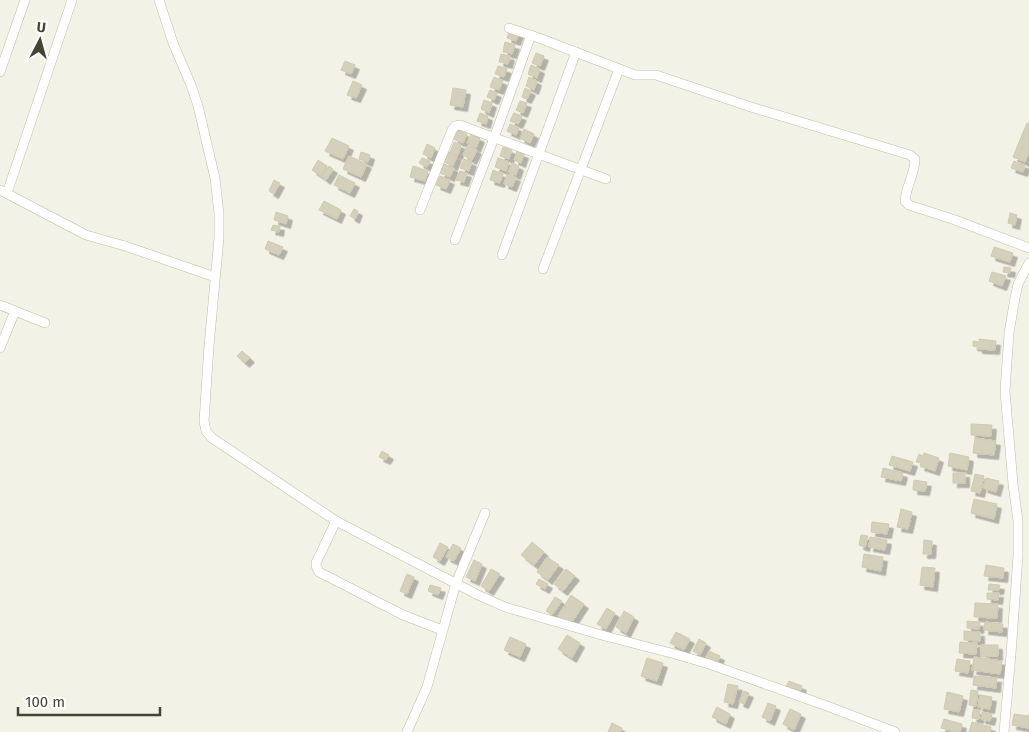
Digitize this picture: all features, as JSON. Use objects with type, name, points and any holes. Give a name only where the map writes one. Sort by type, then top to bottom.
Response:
[{"type":"street","points":[[0,72],[25,0]]},
{"type":"street","points":[[72,0],[4,191],[86,235],[215,276]]},
{"type":"street","points":[[159,0],[173,43],[198,106],[215,178],[219,214],[204,421],[206,432],[212,438],[336,521],[478,595],[505,607],[709,664],[895,732]]},
{"type":"street","points":[[508,28],[532,35],[635,75],[656,75],[677,81],[751,107],[910,155],[915,159],[915,166],[905,194],[905,201],[909,205],[1029,248]]},
{"type":"street","points":[[455,240],[532,35]]},
{"type":"street","points":[[502,255],[576,52]]},
{"type":"street","points":[[543,269],[619,69]]},
{"type":"street","points":[[420,210],[452,130],[455,126],[460,125],[606,178]]},
{"type":"street","points":[[1004,732],[1018,556],[1018,521],[1013,484],[1006,378],[1009,333],[1015,298],[1018,284],[1029,263]]},
{"type":"street","points":[[0,305],[45,323]]},
{"type":"street","points":[[0,348],[15,311]]},
{"type":"street","points":[[407,732],[434,666],[456,582],[485,513]]},
{"type":"street","points":[[336,521],[316,563],[319,572],[397,612],[442,630]]},
{"type":"building","points":[[510,30],[519,33],[516,41],[507,38]]},
{"type":"building","points":[[505,42],[515,45],[512,54],[503,52]]},
{"type":"building","points":[[536,53],[544,56],[540,66],[532,63]]},
{"type":"building","points":[[501,54],[510,56],[508,64],[499,62]]},
{"type":"building","points":[[345,61],[355,65],[351,74],[341,70]]},
{"type":"building","points":[[531,65],[540,69],[537,78],[528,74]]},
{"type":"building","points":[[498,66],[507,69],[504,77],[495,74]]},
{"type":"building","points":[[494,77],[503,81],[499,90],[490,87]]},
{"type":"building","points":[[529,77],[537,81],[534,90],[526,86]]},
{"type":"building","points":[[353,81],[362,85],[356,98],[347,95]]},
{"type":"building","points":[[453,88],[466,90],[463,107],[450,105]]},
{"type":"building","points":[[525,88],[531,91],[527,99],[522,97]]},
{"type":"building","points":[[490,90],[497,93],[494,100],[487,97]]},
{"type":"building","points":[[484,100],[492,103],[489,113],[481,109]]},
{"type":"building","points":[[520,101],[527,103],[523,113],[516,110]]},
{"type":"building","points":[[480,113],[488,116],[486,124],[477,121]]},
{"type":"building","points":[[514,113],[522,116],[518,124],[510,121]]},
{"type":"building","points":[[1027,123],[1029,124],[1029,152],[1025,162],[1013,157]]},
{"type":"building","points":[[510,124],[519,128],[516,135],[507,131]]},
{"type":"building","points":[[457,129],[467,134],[463,143],[453,139]]},
{"type":"building","points":[[524,129],[534,134],[530,143],[520,138]]},
{"type":"building","points":[[471,134],[480,138],[476,148],[467,143]]},
{"type":"building","points":[[332,138],[349,146],[343,159],[325,151]]},
{"type":"building","points":[[454,142],[461,145],[458,155],[450,152]]},
{"type":"building","points":[[427,144],[435,148],[431,158],[423,154]]},
{"type":"building","points":[[468,145],[477,150],[472,160],[463,155]]},
{"type":"building","points":[[503,147],[512,150],[509,159],[500,156]]},
{"type":"building","points":[[517,151],[524,154],[521,163],[514,160]]},
{"type":"building","points":[[361,152],[370,155],[368,162],[359,159]]},
{"type":"building","points":[[448,152],[457,156],[453,166],[444,162]]},
{"type":"building","points":[[349,156],[367,164],[361,177],[343,169]]},
{"type":"building","points":[[422,158],[430,161],[427,167],[419,163]]},
{"type":"building","points":[[498,158],[509,162],[506,171],[495,167]]},
{"type":"building","points":[[464,159],[472,162],[469,171],[460,168]]},
{"type":"building","points":[[318,160],[327,166],[321,176],[312,170]]},
{"type":"building","points":[[1014,161],[1025,165],[1023,172],[1011,168]]},
{"type":"building","points":[[512,163],[519,166],[516,175],[508,172]]},
{"type":"building","points":[[444,164],[454,168],[450,177],[440,173]]},
{"type":"building","points":[[329,166],[333,169],[326,180],[321,176]]},
{"type":"building","points":[[413,166],[428,171],[425,181],[410,177]]},
{"type":"building","points":[[493,170],[503,174],[500,183],[490,180]]},
{"type":"building","points":[[460,171],[467,173],[464,182],[456,180]]},
{"type":"building","points":[[507,174],[516,177],[512,187],[504,184]]},
{"type":"building","points":[[339,175],[355,183],[350,193],[334,185]]},
{"type":"building","points":[[440,176],[450,180],[446,189],[436,185]]},
{"type":"building","points":[[274,180],[280,183],[274,194],[269,191]]},
{"type":"building","points":[[324,201],[341,210],[337,219],[319,210]]},
{"type":"building","points":[[354,209],[358,211],[355,219],[350,216]]},
{"type":"building","points":[[276,212],[288,216],[286,224],[274,220]]},
{"type":"building","points":[[1010,213],[1017,215],[1015,225],[1008,223]]},
{"type":"building","points":[[273,225],[280,226],[279,232],[271,230]]},
{"type":"building","points":[[268,241],[283,247],[279,255],[265,249]]},
{"type":"building","points":[[994,247],[1013,253],[1010,262],[991,256]]},
{"type":"building","points":[[1004,267],[1011,268],[1010,273],[1003,272]]},
{"type":"building","points":[[992,272],[1006,276],[1002,286],[989,281]]},
{"type":"building","points":[[979,339],[996,341],[995,350],[978,349],[978,347],[973,346],[973,341],[979,342]]},
{"type":"building","points":[[242,351],[250,358],[245,363],[237,356]]},
{"type":"building","points":[[971,424],[992,425],[991,436],[971,435]]},
{"type":"building","points":[[975,438],[996,441],[994,455],[973,453]]},
{"type":"building","points":[[382,451],[389,455],[386,460],[379,457]]},
{"type":"building","points":[[924,453],[939,458],[935,471],[920,466],[921,463],[916,462],[919,454],[923,456]]},
{"type":"building","points":[[950,453],[969,457],[967,470],[948,466]]},
{"type":"building","points":[[892,456],[913,462],[910,471],[889,465]]},
{"type":"building","points":[[883,468],[903,473],[901,481],[881,477]]},
{"type":"building","points":[[953,473],[965,473],[965,483],[953,483]]},
{"type":"building","points":[[975,474],[984,476],[980,493],[971,491]]},
{"type":"building","points":[[986,478],[999,481],[996,492],[983,488]]},
{"type":"building","points":[[914,480],[927,482],[925,491],[913,490]]},
{"type":"building","points":[[974,499],[997,504],[994,519],[971,513]]},
{"type":"building","points":[[901,509],[912,512],[908,529],[897,527]]},
{"type":"building","points":[[872,522],[889,524],[887,534],[871,532]]},
{"type":"building","points":[[861,535],[868,536],[865,547],[859,545]]},
{"type":"building","points":[[870,537],[887,540],[885,550],[869,547]]},
{"type":"building","points":[[924,540],[932,541],[931,554],[923,554]]},
{"type":"building","points":[[532,542],[544,552],[534,565],[521,555]]},
{"type":"building","points":[[440,543],[448,547],[440,561],[433,557]]},
{"type":"building","points":[[453,544],[461,548],[454,561],[446,557]]},
{"type":"building","points":[[864,554],[883,557],[881,571],[862,567]]},
{"type":"building","points":[[547,557],[559,565],[548,580],[537,572]]},
{"type":"building","points":[[474,560],[482,564],[475,581],[466,577]]},
{"type":"building","points":[[986,565],[1004,568],[1003,578],[984,576]]},
{"type":"building","points":[[922,567],[935,568],[933,587],[920,585]]},
{"type":"building","points":[[491,569],[500,574],[489,591],[481,586]]},
{"type":"building","points":[[566,569],[575,576],[563,591],[554,584]]},
{"type":"building","points":[[407,574],[414,577],[407,594],[400,591]]},
{"type":"building","points":[[539,579],[548,584],[545,589],[536,584]]},
{"type":"building","points":[[989,584],[1000,585],[999,590],[988,590]]},
{"type":"building","points":[[430,585],[441,588],[438,595],[428,591]]},
{"type":"building","points":[[987,593],[999,593],[998,600],[987,599]]},
{"type":"building","points":[[571,595],[584,604],[570,625],[558,616]]},
{"type":"building","points":[[555,597],[562,601],[552,615],[546,611]]},
{"type":"building","points":[[975,603],[998,604],[997,618],[974,617]]},
{"type":"building","points":[[607,608],[615,613],[606,629],[597,624]]},
{"type":"building","points":[[624,611],[634,617],[626,633],[616,627]]},
{"type":"building","points":[[967,621],[980,622],[979,629],[967,628]]},
{"type":"building","points":[[985,622],[1003,624],[1002,632],[984,630]]},
{"type":"building","points":[[964,631],[980,632],[980,641],[964,640]]},
{"type":"building","points":[[676,632],[690,639],[684,650],[670,643]]},
{"type":"building","points":[[567,635],[580,643],[572,658],[558,649]]},
{"type":"building","points":[[510,637],[526,644],[520,657],[504,650]]},
{"type":"building","points":[[699,639],[706,643],[700,655],[693,651]]},
{"type":"building","points":[[960,642],[977,643],[976,654],[959,653]]},
{"type":"building","points":[[981,645],[998,645],[998,656],[981,657]]},
{"type":"building","points":[[709,651],[720,656],[717,664],[705,659]]},
{"type":"building","points":[[974,657],[1002,661],[1000,674],[972,670]]},
{"type":"building","points":[[647,658],[663,663],[657,681],[641,676]]},
{"type":"building","points":[[957,659],[970,661],[968,673],[955,671]]},
{"type":"building","points":[[974,676],[997,678],[996,688],[973,685]]},
{"type":"building","points":[[789,681],[802,686],[800,692],[786,687]]},
{"type":"building","points":[[728,684],[738,686],[733,704],[724,702]]},
{"type":"building","points":[[971,690],[978,691],[976,706],[969,705]]},
{"type":"building","points":[[744,691],[749,693],[744,704],[739,702]]},
{"type":"building","points":[[947,692],[963,696],[959,712],[944,709]]},
{"type":"building","points":[[980,695],[992,697],[990,709],[978,707]]},
{"type":"building","points":[[768,703],[776,706],[770,721],[762,717]]},
{"type":"building","points":[[717,707],[730,714],[726,724],[712,717]]},
{"type":"building","points":[[790,709],[801,714],[794,730],[783,724]]},
{"type":"building","points":[[973,710],[980,710],[979,719],[972,718]]},
{"type":"building","points":[[982,712],[992,714],[990,721],[981,719]]},
{"type":"building","points":[[1014,714],[1029,716],[1029,728],[1012,725]]},
{"type":"building","points":[[944,719],[962,724],[960,732],[941,728]]},
{"type":"building","points":[[972,722],[991,727],[990,732],[969,732]]},
{"type":"building","points":[[612,723],[622,728],[621,732],[608,732]]}]
